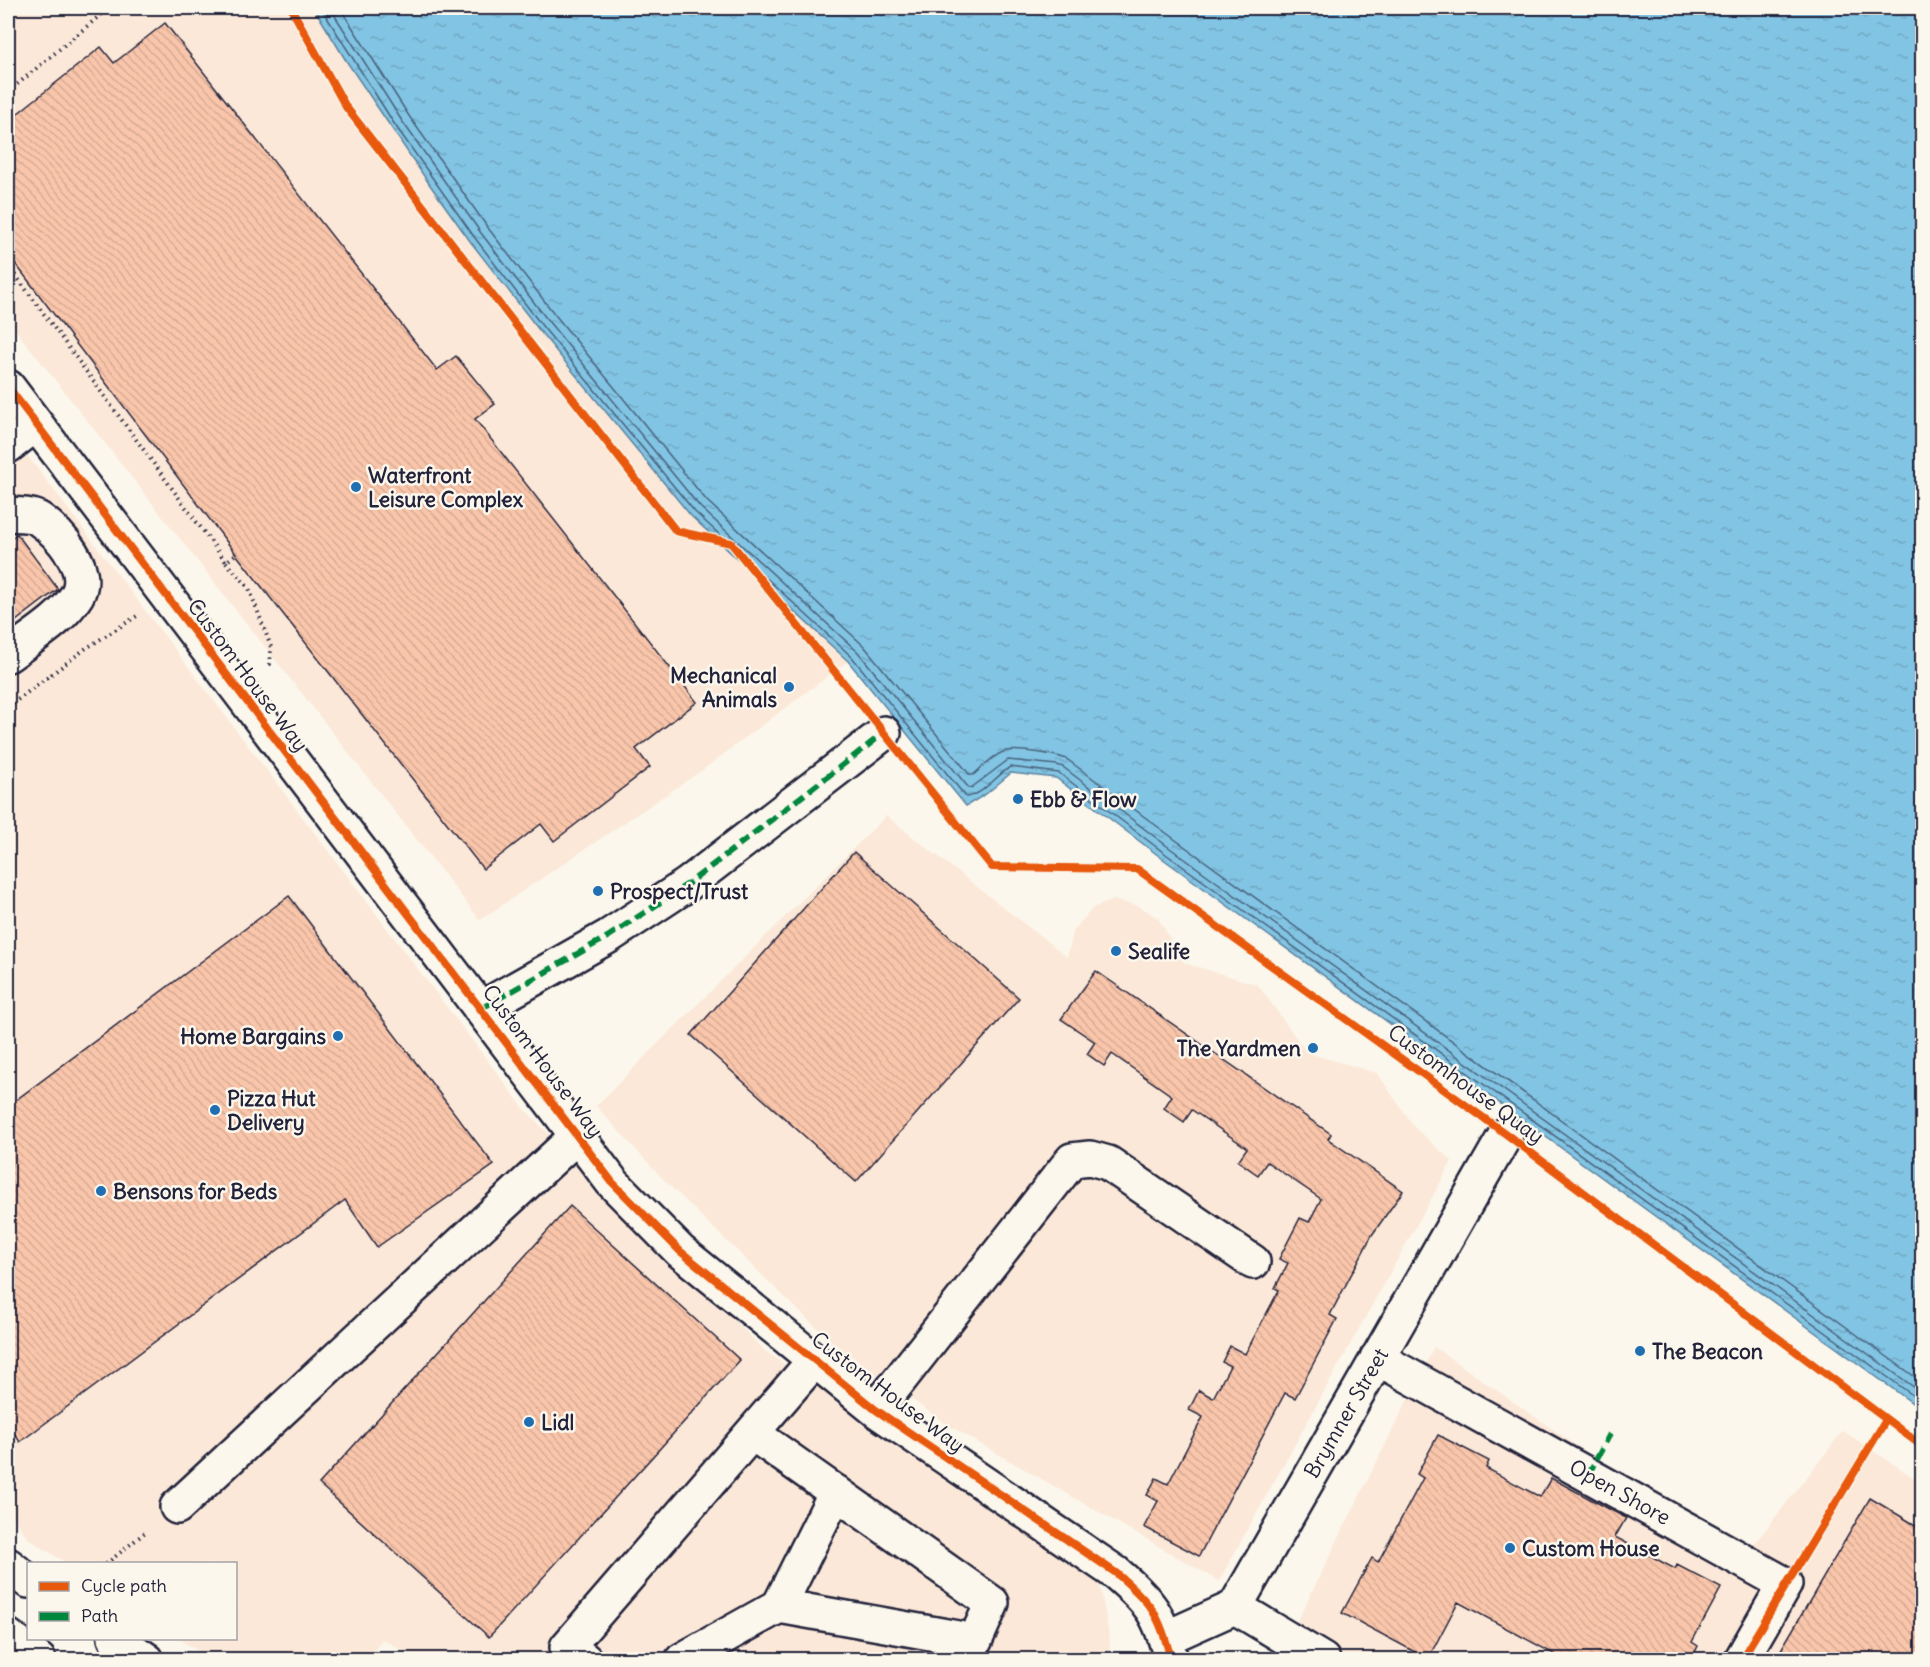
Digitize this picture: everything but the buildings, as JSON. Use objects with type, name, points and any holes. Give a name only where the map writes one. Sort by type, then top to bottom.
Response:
[{"type":"main road","name":"Custom House Way","points":[[8,387],[612,1182],[680,1251],[876,1410],[1116,1573],[1140,1593],[1157,1615],[1168,1649]]},
{"type":"main road","points":[[8,446],[35,425]]},
{"type":"main road","points":[[8,514],[37,518],[65,543],[81,572],[78,594],[61,614],[8,655]]},
{"type":"main road","points":[[480,1009],[609,936],[688,884],[884,733]]},
{"type":"main road","name":"Brymner Street","points":[[1235,1607],[1506,1134]]},
{"type":"main road","points":[[177,1508],[577,1136]]},
{"type":"main road","points":[[876,1410],[1072,1160],[1090,1158],[1108,1163],[1253,1262]]},
{"type":"main road","name":"Open Shore","points":[[1377,1358],[1785,1584],[1741,1659]]},
{"type":"main road","points":[[585,1659],[567,1647],[814,1361]]},
{"type":"main road","points":[[752,1433],[992,1603],[975,1641],[779,1606]]},
{"type":"main road","points":[[682,1659],[779,1606],[836,1492]]},
{"type":"main road","points":[[8,1565],[27,1580]]},
{"type":"main road","points":[[1168,1649],[1235,1607],[1323,1659]]},
{"type":"main road","points":[[8,1636],[39,1659]]},
{"type":"main road","points":[[118,1640],[147,1659]]},
{"type":"path","points":[[8,92],[109,8]]},
{"type":"path","points":[[8,265],[226,562],[249,588],[271,647],[270,664]]},
{"type":"path","points":[[226,562],[236,554]]},
{"type":"path","points":[[8,707],[85,650],[166,597]]},
{"type":"path","points":[[107,1562],[177,1508]]},
{"type":"shaded area","name":"Waterfront Leisure Complex","points":[[8,8],[314,8],[345,59],[470,241],[539,330],[691,516],[848,661],[701,771],[480,920],[8,320]]},
{"type":"shaded area","points":[[8,430],[525,1110],[765,1351],[1097,1570],[1110,1641],[1109,1659],[420,1660],[382,1639],[369,1659],[211,1659],[181,1640],[237,1640],[237,1562],[64,1562],[29,1539],[8,1510]]},
{"type":"shaded area","points":[[886,816],[1067,957],[1074,930],[1093,908],[1113,900],[1139,906],[1158,918],[1184,963],[1258,985],[1307,1053],[1377,1073],[1415,1128],[1452,1161],[1219,1581],[946,1424],[827,1338],[663,1179],[596,1106]]},
{"type":"shaded area","points":[[1434,1347],[1742,1560],[1843,1431],[1922,1483],[1922,1659],[1278,1660]]},
{"type":"water","points":[[314,8],[1922,8],[1922,1410],[1159,856],[1056,778],[1011,773],[986,794],[966,806],[848,661],[691,516],[539,330],[430,185],[345,59]]},
{"type":"marked path","points":[[480,1009],[609,936],[688,884],[884,733]]},
{"type":"marked path","points":[[1588,1475],[1610,1434]]},
{"type":"cycle path","name":"Customhouse Quay","points":[[291,8],[346,107],[676,531],[731,543],[992,867],[1137,869],[1506,1134],[1922,1446]]},
{"type":"cycle path","points":[[8,387],[612,1182],[680,1251],[876,1410],[1116,1573],[1138,1593],[1152,1610],[1163,1631],[1171,1660]]},
{"type":"cycle path","points":[[1741,1660],[1886,1420]]},
{"type":"place","name":"Waterfront Leisure Complex","points":[[356,487]]},
{"type":"place","name":"Mechanical Animals","points":[[789,687]]},
{"type":"place","name":"Ebb & Flow","points":[[1018,799]]},
{"type":"place","name":"Prospect/Trust","points":[[598,891]]},
{"type":"place","name":"Sealife","points":[[1116,951]]},
{"type":"place","name":"Home Bargains","points":[[338,1036]]},
{"type":"place","name":"The Yardmen","points":[[1313,1048]]},
{"type":"place","name":"Pizza Hut Delivery","points":[[215,1110]]},
{"type":"place","name":"Bensons for Beds","points":[[101,1191]]},
{"type":"place","name":"The Beacon","points":[[1640,1351]]},
{"type":"place","name":"Lidl","points":[[529,1422]]},
{"type":"place","name":"Custom House","points":[[1510,1548]]}]
